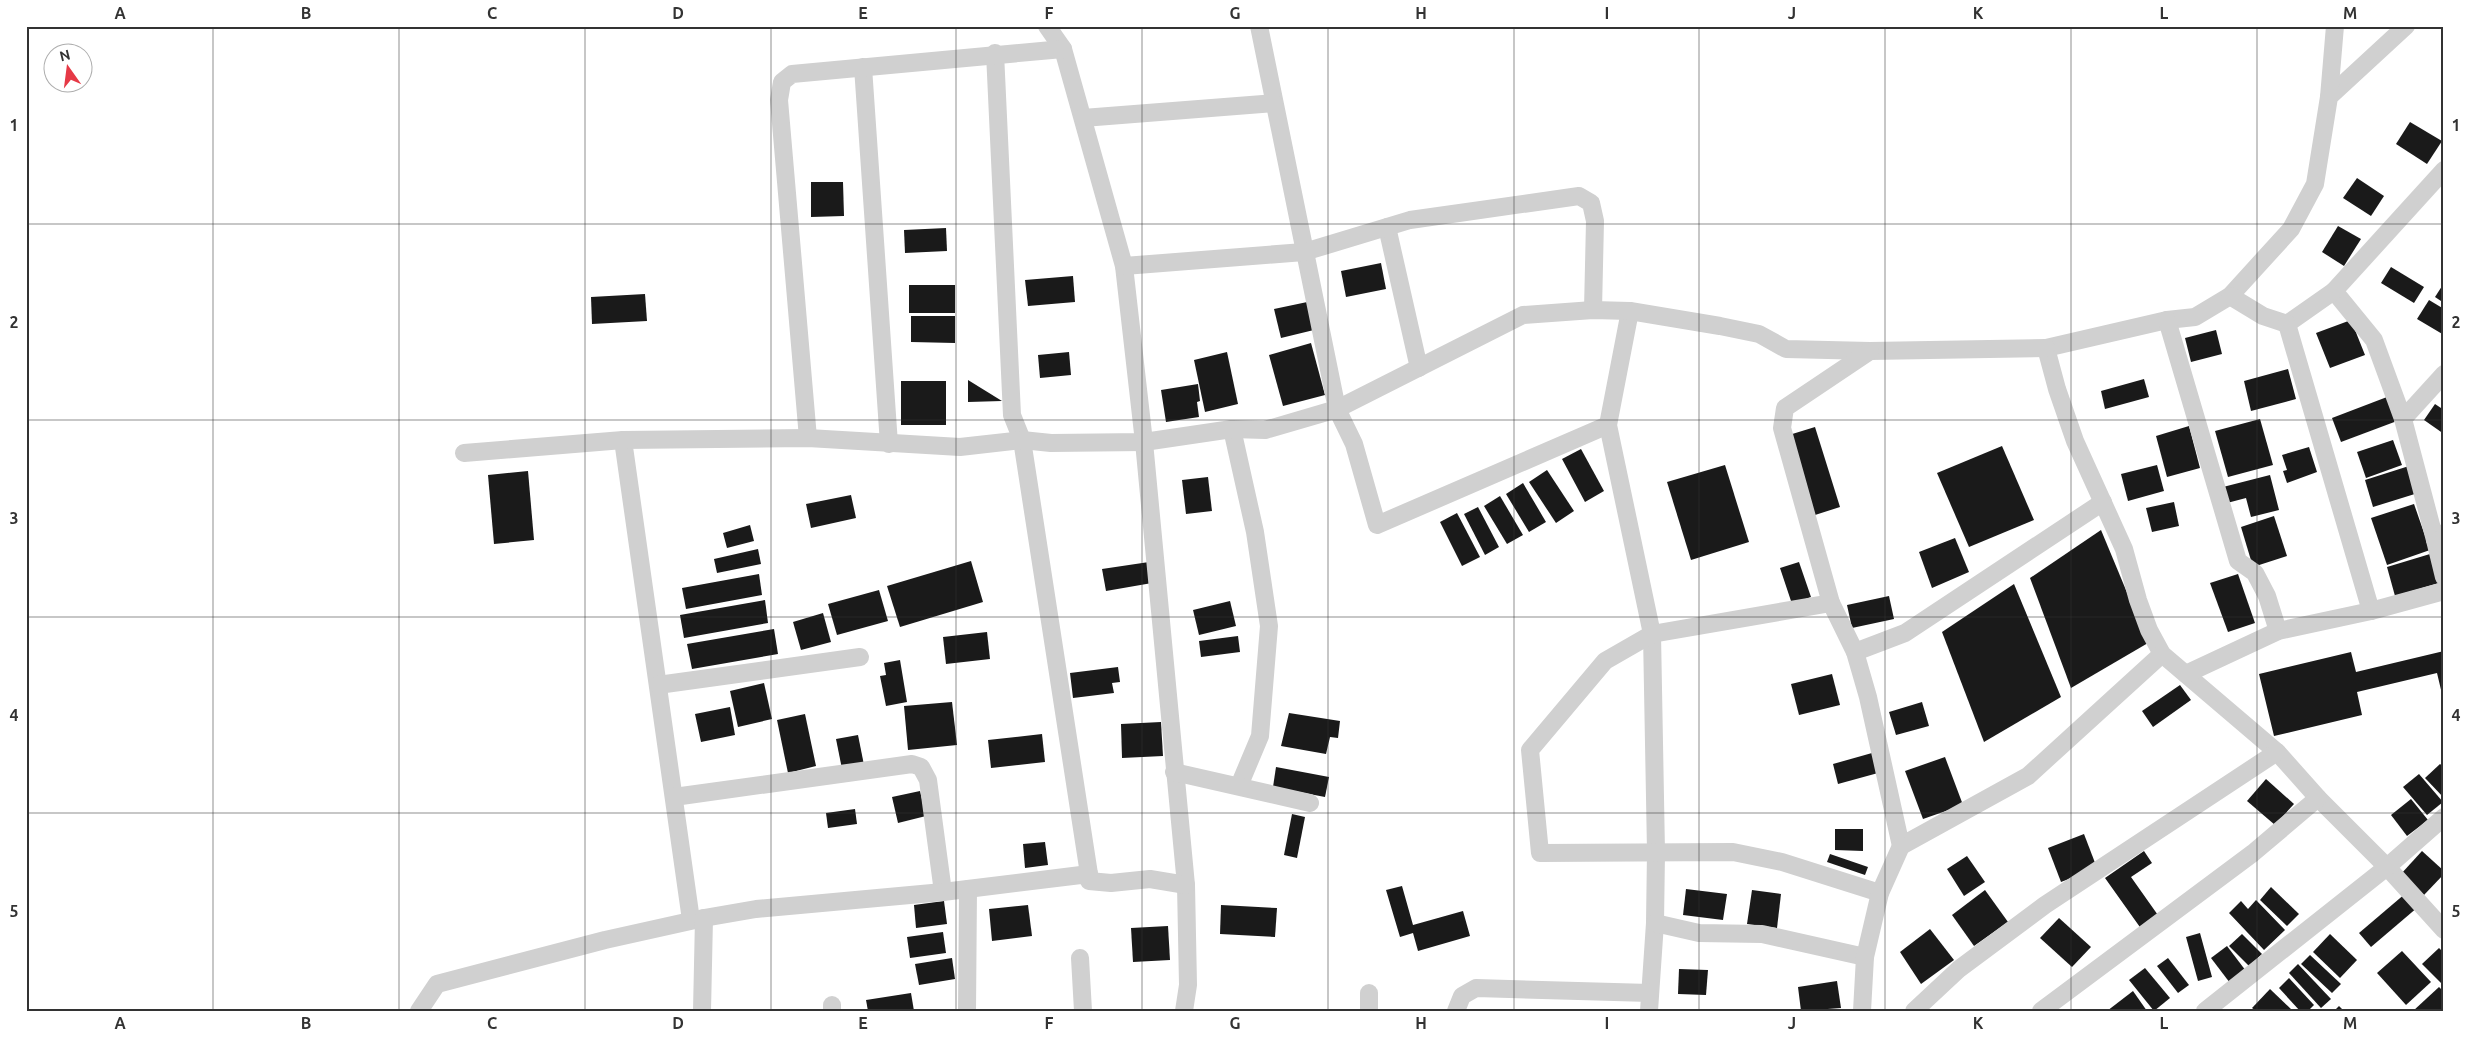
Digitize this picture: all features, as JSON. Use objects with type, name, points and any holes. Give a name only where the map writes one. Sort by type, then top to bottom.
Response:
[{"type":"street","points":[[1047,26],[1063,49],[1124,266],[1144,442],[1186,885],[1188,985],[1184,1011]]},
{"type":"street","points":[[1259,26],[1337,410],[1354,444],[1377,525],[1608,425]]},
{"type":"street","points":[[464,453],[623,440],[808,438],[960,447],[1022,440],[1050,443],[1144,442],[1232,429],[1265,430],[1337,410],[1523,316],[1593,310],[1630,311],[1759,334],[1786,349],[1870,351],[2046,348],[2168,320],[2195,317],[2230,296],[2291,229],[2315,184],[2329,97],[2335,26]]},
{"type":"street","points":[[2329,97],[2406,26]]},
{"type":"street","points":[[808,438],[779,100],[782,82],[792,74],[995,53],[1063,49]]},
{"type":"street","points":[[995,53],[1012,415],[1022,440],[1089,881],[1111,883],[1150,880],[1186,885]]},
{"type":"street","points":[[862,67],[889,444]]},
{"type":"street","points":[[1082,118],[1274,103]]},
{"type":"street","points":[[2287,324],[2334,291],[2444,170]]},
{"type":"street","points":[[1124,266],[1304,252],[1410,220],[1579,196],[1592,204],[1595,221],[1593,310]]},
{"type":"street","points":[[1387,227],[1420,368]]},
{"type":"street","points":[[2334,291],[2374,340],[2403,419],[2440,537],[2444,577]]},
{"type":"street","points":[[2230,296],[2262,316],[2287,324]]},
{"type":"street","points":[[1630,311],[1608,425],[1652,634],[1656,852],[1655,923],[1649,1011]]},
{"type":"street","points":[[2168,320],[2238,561],[2255,573],[2267,596],[2278,631]]},
{"type":"street","points":[[2287,324],[2370,612]]},
{"type":"street","points":[[2046,348],[2075,441],[2124,549],[2149,630],[2162,654],[2277,752],[2318,798],[2387,867],[2444,930]]},
{"type":"street","points":[[1862,1011],[1865,957],[1880,894],[1901,846],[1868,696],[1855,652],[1832,603],[1782,428],[1785,408],[1870,351]]},
{"type":"street","points":[[2403,419],[2444,374]]},
{"type":"street","points":[[1232,429],[1255,532],[1269,626],[1260,736],[1239,786]]},
{"type":"street","points":[[623,440],[674,797],[698,919],[702,1011]]},
{"type":"street","points":[[1855,652],[1905,633],[2103,502]]},
{"type":"street","points":[[2186,674],[2278,631],[2370,612],[2444,591]]},
{"type":"street","points":[[1832,603],[1652,634],[1605,661],[1530,750],[1540,853],[1733,852],[1782,862],[1880,894]]},
{"type":"street","points":[[1901,846],[2028,776],[2162,654]]},
{"type":"street","points":[[658,685],[860,657]]},
{"type":"street","points":[[1914,1011],[1958,969],[2045,905],[2277,752]]},
{"type":"street","points":[[674,797],[912,764],[921,767],[928,780],[943,892]]},
{"type":"street","points":[[1174,772],[1310,804]]},
{"type":"street","points":[[2041,1011],[2253,853],[2318,798]]},
{"type":"street","points":[[2205,1011],[2387,867],[2444,817]]},
{"type":"street","points":[[419,1011],[437,984],[698,919],[756,910],[943,892],[1089,874]]},
{"type":"street","points":[[967,1011],[968,889]]},
{"type":"street","points":[[1655,923],[1699,933],[1762,934],[1865,957]]},
{"type":"street","points":[[1080,958],[1083,1011]]},
{"type":"street","points":[[1456,1011],[1462,996],[1476,988],[1650,993]]},
{"type":"building","points":[[2410,122],[2442,141],[2427,164],[2396,144]]},
{"type":"building","points":[[2357,178],[2384,196],[2371,216],[2343,198]]},
{"type":"building","points":[[811,182],[843,182],[844,216],[811,217]]},
{"type":"building","points":[[2338,226],[2361,239],[2344,266],[2322,252]]},
{"type":"building","points":[[946,228],[947,251],[905,253],[904,230]]},
{"type":"building","points":[[1381,263],[1386,289],[1346,297],[1341,271]]},
{"type":"building","points":[[2391,267],[2424,287],[2414,303],[2381,283]]},
{"type":"building","points":[[1073,276],[1075,302],[1028,306],[1025,280]]},
{"type":"building","points":[[2444,283],[2444,303],[2435,297]]},
{"type":"building","points":[[909,285],[955,285],[955,313],[909,313]]},
{"type":"building","points":[[645,294],[647,321],[592,324],[591,297]]},
{"type":"building","points":[[2429,300],[2444,309],[2444,335],[2417,319]]},
{"type":"building","points":[[1312,301],[1318,329],[1281,338],[1274,309]]},
{"type":"building","points":[[911,316],[955,316],[955,343],[911,342]]},
{"type":"building","points":[[2351,320],[2365,355],[2330,368],[2316,333]]},
{"type":"building","points":[[2216,330],[2222,354],[2191,362],[2185,338]]},
{"type":"building","points":[[1311,343],[1325,395],[1283,406],[1269,355]]},
{"type":"building","points":[[1069,352],[1071,375],[1040,378],[1038,355]]},
{"type":"building","points":[[1227,352],[1238,404],[1205,412],[1194,360]]},
{"type":"building","points":[[2288,369],[2296,399],[2251,411],[2244,381]]},
{"type":"building","points":[[2144,379],[2149,397],[2105,409],[2101,391]]},
{"type":"building","points":[[968,380],[1002,401],[968,402]]},
{"type":"building","points":[[901,381],[946,381],[946,425],[901,425]]},
{"type":"building","points":[[1198,384],[1200,401],[1197,402],[1199,417],[1166,422],[1161,390]]},
{"type":"building","points":[[2387,397],[2397,421],[2341,442],[2332,418]]},
{"type":"building","points":[[2435,404],[2444,410],[2444,434],[2424,420]]},
{"type":"building","points":[[2260,419],[2273,465],[2228,477],[2215,431]]},
{"type":"building","points":[[2189,426],[2200,468],[2167,477],[2156,436]]},
{"type":"building","points":[[1815,427],[1840,507],[1815,515],[1789,435]]},
{"type":"building","points":[[2393,440],[2402,465],[2366,478],[2357,452]]},
{"type":"building","points":[[2002,446],[2034,520],[1969,547],[1937,473]]},
{"type":"building","points":[[2309,447],[2317,472],[2287,483],[2283,471],[2287,470],[2282,455]]},
{"type":"building","points":[[1581,449],[1604,491],[1585,502],[1562,459]]},
{"type":"building","points":[[1725,465],[1749,542],[1691,560],[1667,482]]},
{"type":"building","points":[[2157,465],[2164,491],[2128,501],[2121,474]]},
{"type":"building","points":[[2409,466],[2418,493],[2373,507],[2365,480]]},
{"type":"building","points":[[1547,470],[1574,511],[1556,523],[1529,482]]},
{"type":"building","points":[[528,471],[534,540],[494,544],[488,475]]},
{"type":"building","points":[[2270,475],[2279,510],[2251,517],[2246,498],[2227,503],[2223,487]]},
{"type":"building","points":[[1208,477],[1212,511],[1186,514],[1182,480]]},
{"type":"building","points":[[1523,483],[1546,522],[1529,532],[1506,494]]},
{"type":"building","points":[[851,495],[856,518],[811,528],[806,504]]},
{"type":"building","points":[[1500,496],[1523,535],[1507,544],[1484,506]]},
{"type":"building","points":[[2174,502],[2179,526],[2152,532],[2146,508]]},
{"type":"building","points":[[2414,504],[2430,550],[2387,565],[2371,518]]},
{"type":"building","points":[[1478,507],[1499,547],[1485,555],[1464,514]]},
{"type":"building","points":[[1457,513],[1480,557],[1462,566],[1440,522]]},
{"type":"building","points":[[2274,516],[2287,556],[2253,567],[2241,527]]},
{"type":"building","points":[[750,525],[754,541],[727,548],[723,533]]},
{"type":"building","points":[[2101,530],[2148,643],[2071,688],[2030,578]]},
{"type":"building","points":[[1955,538],[1969,572],[1932,588],[1919,552]]},
{"type":"building","points":[[758,549],[761,564],[717,573],[714,559]]},
{"type":"building","points":[[2430,554],[2439,583],[2395,596],[2387,567]]},
{"type":"building","points":[[971,561],[983,602],[900,627],[887,586]]},
{"type":"building","points":[[1149,562],[1152,583],[1106,591],[1102,569]]},
{"type":"building","points":[[1799,562],[1811,597],[1792,604],[1780,568]]},
{"type":"building","points":[[759,574],[762,595],[686,609],[682,588]]},
{"type":"building","points":[[2238,574],[2255,623],[2228,632],[2210,583]]},
{"type":"building","points":[[2014,584],[2061,697],[1984,742],[1942,632]]},
{"type":"building","points":[[879,590],[888,621],[837,635],[828,604]]},
{"type":"building","points":[[1889,596],[1894,619],[1852,628],[1847,605]]},
{"type":"building","points":[[765,600],[768,623],[684,638],[680,615]]},
{"type":"building","points":[[1230,601],[1236,626],[1199,635],[1193,610]]},
{"type":"building","points":[[823,613],[831,642],[801,650],[793,622]]},
{"type":"building","points":[[774,629],[778,654],[692,669],[687,644]]},
{"type":"building","points":[[987,632],[990,659],[946,664],[943,637]]},
{"type":"building","points":[[1238,636],[1240,652],[1201,657],[1199,641]]},
{"type":"building","points":[[2444,651],[2444,694],[2442,694],[2437,673],[2357,692],[2362,715],[2274,736],[2259,674],[2351,652],[2356,672]]},
{"type":"building","points":[[900,660],[907,702],[886,706],[880,676],[886,675],[884,663]]},
{"type":"building","points":[[1118,667],[1120,682],[1112,683],[1114,693],[1073,698],[1070,673]]},
{"type":"building","points":[[1832,674],[1840,705],[1799,715],[1791,684]]},
{"type":"building","points":[[764,683],[772,719],[738,727],[730,691]]},
{"type":"building","points":[[2180,685],[2191,700],[2153,727],[2142,711]]},
{"type":"building","points":[[952,702],[957,745],[908,750],[904,706]]},
{"type":"building","points":[[1922,702],[1929,726],[1896,735],[1889,712]]},
{"type":"building","points":[[730,707],[735,735],[701,742],[695,714]]},
{"type":"building","points":[[1289,713],[1340,721],[1338,738],[1330,737],[1326,754],[1281,746]]},
{"type":"building","points":[[805,714],[816,766],[788,773],[777,720]]},
{"type":"building","points":[[1161,722],[1163,756],[1122,758],[1121,724]]},
{"type":"building","points":[[1042,734],[1045,762],[991,768],[988,740]]},
{"type":"building","points":[[858,735],[864,765],[842,769],[836,739]]},
{"type":"building","points":[[1872,753],[1878,773],[1838,784],[1833,764]]},
{"type":"building","points":[[1945,757],[1963,805],[1923,819],[1905,771]]},
{"type":"building","points":[[2440,764],[2444,767],[2444,798],[2425,778]]},
{"type":"building","points":[[1276,767],[1329,777],[1325,797],[1273,787]]},
{"type":"building","points":[[2419,774],[2443,802],[2427,815],[2403,787]]},
{"type":"building","points":[[2266,779],[2294,804],[2275,825],[2247,801]]},
{"type":"building","points":[[920,791],[926,816],[898,823],[892,797]]},
{"type":"building","points":[[2411,799],[2428,820],[2407,836],[2391,815]]},
{"type":"building","points":[[855,809],[857,824],[828,828],[826,813]]},
{"type":"building","points":[[1292,814],[1305,817],[1297,858],[1284,855]]},
{"type":"building","points":[[1835,829],[1863,829],[1863,851],[1835,850]]},
{"type":"building","points":[[2084,834],[2097,868],[2061,882],[2048,848]]},
{"type":"building","points":[[1045,842],[1048,865],[1025,868],[1023,844]]},
{"type":"building","points":[[2144,851],[2152,863],[2131,877],[2160,918],[2142,930],[2105,878]]},
{"type":"building","points":[[2422,851],[2444,871],[2444,874],[2424,895],[2401,874]]},
{"type":"building","points":[[1830,854],[1868,867],[1865,875],[1827,862]]},
{"type":"building","points":[[1967,856],[1985,882],[1964,896],[1947,869]]},
{"type":"building","points":[[1402,886],[1413,925],[1463,911],[1470,936],[1418,951],[1413,933],[1400,937],[1386,890]]},
{"type":"building","points":[[2271,887],[2299,914],[2287,926],[2260,900]]},
{"type":"building","points":[[1686,889],[1727,894],[1723,920],[1683,915]]},
{"type":"building","points":[[1752,890],[1781,894],[1777,928],[1747,924]]},
{"type":"building","points":[[1985,890],[2008,922],[1974,946],[1952,915]]},
{"type":"building","points":[[2406,893],[2418,907],[2371,947],[2359,933]]},
{"type":"building","points":[[2256,900],[2285,930],[2264,950],[2229,913],[2241,901],[2248,909]]},
{"type":"building","points":[[944,901],[947,924],[916,928],[914,905]]},
{"type":"building","points":[[1028,905],[1032,936],[992,941],[989,909]]},
{"type":"building","points":[[1221,905],[1277,908],[1275,937],[1220,934]]},
{"type":"building","points":[[2059,918],[2091,947],[2072,967],[2040,938]]},
{"type":"building","points":[[1168,926],[1170,960],[1133,962],[1131,928]]},
{"type":"building","points":[[1930,929],[1954,960],[1921,984],[1900,952]]},
{"type":"building","points":[[943,932],[946,953],[910,958],[907,937]]},
{"type":"building","points":[[2200,933],[2212,977],[2198,981],[2186,937]]},
{"type":"building","points":[[2242,934],[2262,954],[2249,966],[2229,946]]},
{"type":"building","points":[[2330,934],[2357,960],[2340,978],[2313,952]]},
{"type":"building","points":[[2227,946],[2246,971],[2230,983],[2211,958]]},
{"type":"building","points":[[2439,948],[2444,953],[2444,986],[2422,964]]},
{"type":"building","points":[[2402,951],[2431,982],[2406,1005],[2377,973]]},
{"type":"building","points":[[2310,955],[2341,984],[2332,993],[2301,964]]},
{"type":"building","points":[[952,958],[955,979],[919,985],[915,964]]},
{"type":"building","points":[[2168,958],[2189,985],[2178,993],[2157,966]]},
{"type":"building","points":[[2298,964],[2331,999],[2321,1008],[2289,973]]},
{"type":"building","points":[[2145,968],[2170,998],[2154,1011],[2129,980]]},
{"type":"building","points":[[1679,969],[1708,970],[1706,995],[1678,994]]},
{"type":"building","points":[[2289,978],[2314,1005],[2308,1011],[2300,1011],[2279,988]]},
{"type":"building","points":[[1837,981],[1841,1008],[1801,1011],[1798,987]]},
{"type":"building","points":[[2439,987],[2444,992],[2444,1011],[2413,1011]]},
{"type":"building","points":[[2270,989],[2293,1011],[2256,1011],[2252,1008]]},
{"type":"building","points":[[2133,991],[2147,1011],[2107,1011]]},
{"type":"building","points":[[911,993],[914,1011],[868,1011],[866,1000]]},
{"type":"building","points":[[2339,1006],[2344,1011],[2334,1011]]}]
